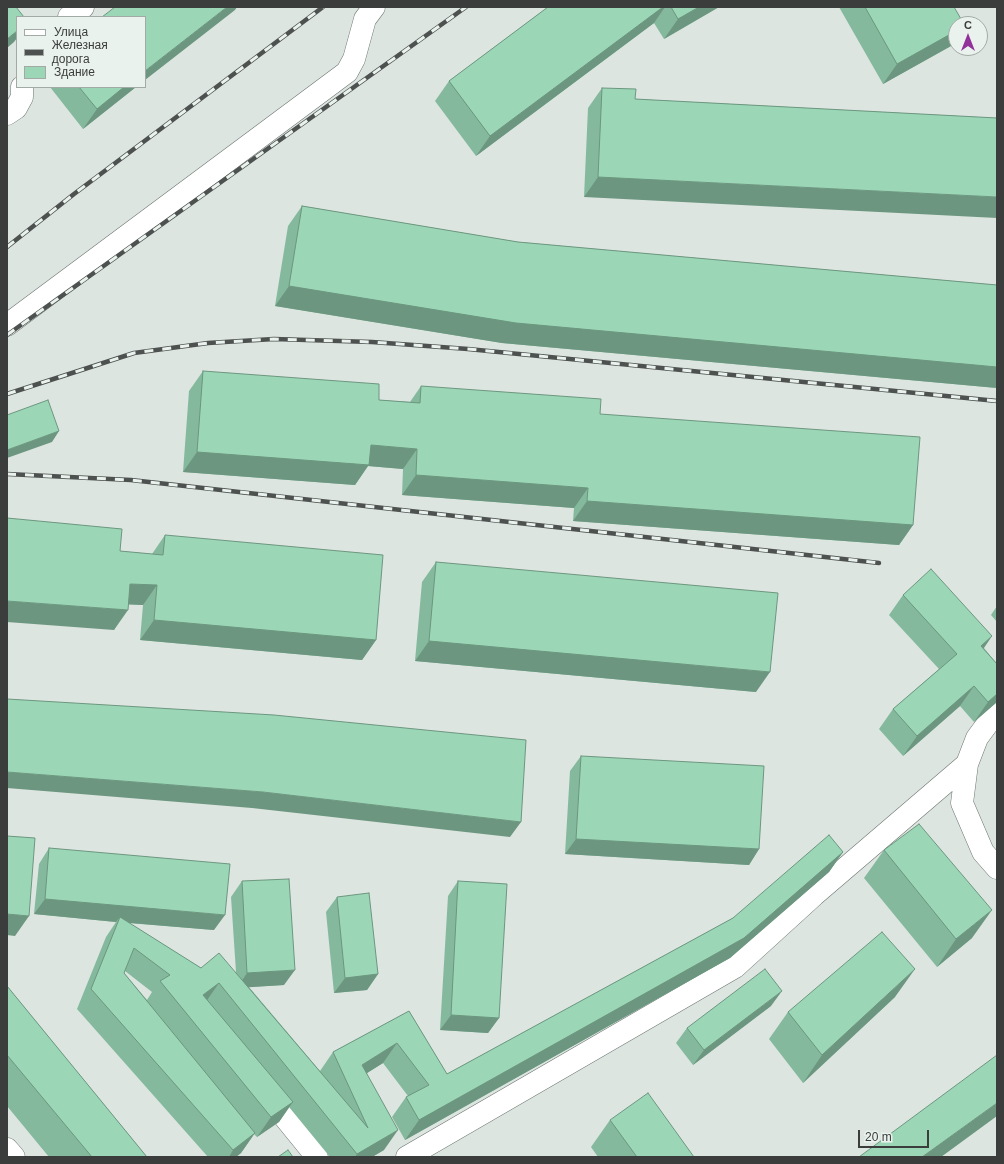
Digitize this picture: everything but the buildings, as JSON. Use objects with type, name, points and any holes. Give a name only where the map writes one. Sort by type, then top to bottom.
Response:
[{"type":"street","points":[[70,16],[83,7]]},
{"type":"street","points":[[7,325],[347,72],[354,59],[364,19],[374,7]]},
{"type":"street","points":[[7,114],[16,108],[22,96],[22,88]]},
{"type":"street","points":[[997,711],[977,738],[967,764],[962,803],[983,852],[997,868]]},
{"type":"street","points":[[407,1157],[735,967],[814,894],[967,764]]},
{"type":"street","points":[[253,1079],[317,1157]]},
{"type":"street","points":[[7,1149],[14,1157]]},
{"type":"railway","points":[[7,247],[74,194],[323,7]]},
{"type":"railway","points":[[7,335],[466,7]]},
{"type":"railway","points":[[7,394],[134,353],[208,343],[274,339],[372,342],[468,349],[997,401]]},
{"type":"railway","points":[[7,474],[131,480],[879,563]]}]
